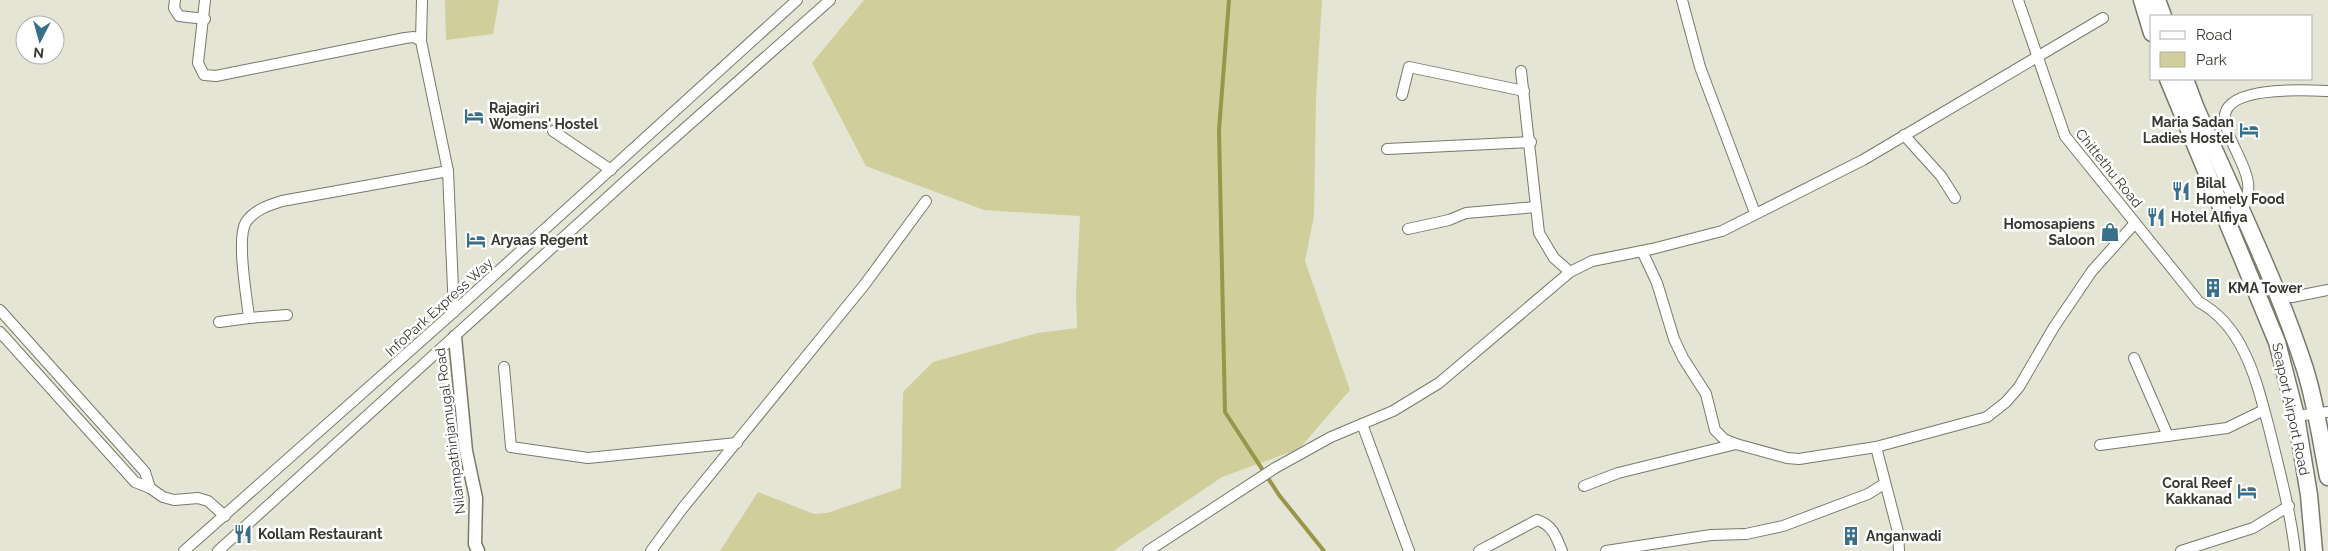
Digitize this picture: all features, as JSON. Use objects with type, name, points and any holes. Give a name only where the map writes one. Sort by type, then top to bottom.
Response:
[{"type":"main road","points":[[2142,0],[2150,26]]},
{"type":"main road","points":[[2157,0],[2163,15]]},
{"type":"main road","name":"Seaport Airport Road","points":[[2168,80],[2277,342],[2296,416],[2310,495],[2314,551]]},
{"type":"main road","points":[[2185,80],[2277,295],[2322,412],[2328,477]]},
{"type":"street","points":[[175,0],[174,8],[179,16],[205,18]]},
{"type":"street","points":[[205,0],[205,18],[198,63],[204,75],[216,76],[405,38],[414,37],[422,41]]},
{"type":"street","points":[[422,0],[422,41],[448,171],[454,312]]},
{"type":"street","name":"InfoPark Express Way","points":[[184,551],[454,312],[798,0]]},
{"type":"street","points":[[218,551],[631,176],[830,0]]},
{"type":"street","points":[[1682,0],[1700,67],[1755,213]]},
{"type":"street","name":"Chittethu Road","points":[[2018,0],[2065,136],[2199,302],[2214,310],[2226,324],[2244,351],[2256,382],[2289,506],[2295,551]]},
{"type":"street","points":[[1148,551],[1275,468],[1331,437],[1392,411],[1439,383],[1570,272],[1592,261],[1642,251],[1722,230],[1863,160],[2103,18]]},
{"type":"street","points":[[1402,95],[1408,67],[1524,91]]},
{"type":"street","points":[[1521,71],[1538,228],[1542,241],[1554,258],[1570,272]]},
{"type":"street","points":[[2224,216],[2245,204],[2250,191],[2243,166],[2225,119],[2228,106],[2243,96],[2290,90],[2328,91]]},
{"type":"street","points":[[553,131],[611,170]]},
{"type":"street","points":[[1904,135],[1936,170],[1955,198]]},
{"type":"street","points":[[1387,149],[1530,142]]},
{"type":"street","points":[[249,318],[242,231],[252,216],[264,207],[282,201],[448,171]]},
{"type":"street","points":[[651,551],[865,284],[926,201]]},
{"type":"street","points":[[1408,229],[1449,220],[1466,213],[1536,207]]},
{"type":"street","points":[[1642,251],[1657,283],[1680,352],[1706,394],[1715,430],[1724,439],[1736,444],[1787,458],[1799,459],[1876,447],[1987,417],[2006,402],[2019,387],[2054,327],[2092,271],[2135,223]]},
{"type":"street","points":[[2292,297],[2328,290]]},
{"type":"street","points":[[0,310],[145,472],[150,488]]},
{"type":"street","points":[[219,322],[288,315]]},
{"type":"street","points":[[0,332],[135,482],[174,500],[198,498],[208,501],[225,516]]},
{"type":"street","name":"Nilampathinjamugal Road","points":[[455,337],[466,451],[476,498],[475,544],[478,551]]},
{"type":"street","points":[[2134,358],[2168,436]]},
{"type":"street","points":[[504,366],[511,447],[588,458],[737,443]]},
{"type":"street","points":[[2100,445],[2227,428],[2264,410]]},
{"type":"street","points":[[2296,416],[2322,412]]},
{"type":"street","points":[[1362,424],[1409,551]]},
{"type":"street","points":[[1584,486],[1618,473],[1736,444]]},
{"type":"street","points":[[1876,447],[1884,484],[1898,532],[1899,551]]},
{"type":"street","points":[[1606,551],[1711,535],[1746,534],[1783,526],[1868,494],[1884,484]]},
{"type":"street","points":[[2181,551],[2253,528],[2289,506]]},
{"type":"street","points":[[1479,551],[1537,520],[1545,522],[1553,529],[1562,551]]},
{"type":"green space","points":[[445,0],[499,0],[493,34],[446,40]]},
{"type":"green space","points":[[864,0],[1322,0],[1316,98],[1314,216],[1305,261],[1350,390],[1299,449],[1222,477],[1113,551],[720,551],[758,492],[814,514],[827,513],[901,488],[903,392],[933,362],[1038,333],[1077,328],[1076,295],[1080,216],[984,210],[866,166],[812,63]]},
{"type":"waterway","points":[[1229,0],[1219,130],[1225,412],[1279,495],[1324,551]]},
{"type":"place","name":"Rajagiri Womens' Hostel","points":[[474,116]]},
{"type":"place","name":"Maria Sadan Ladies Hostel","points":[[2249,130]]},
{"type":"place","name":"Bilal Homely Food","points":[[2181,191]]},
{"type":"place","name":"Hotel Alfiya","points":[[2156,217]]},
{"type":"place","name":"Homosapiens Saloon","points":[[2110,232]]},
{"type":"place","name":"Aryaas Regent","points":[[476,240]]},
{"type":"place","name":"KMA Tower","points":[[2213,288]]},
{"type":"place","name":"Coral Reef Kakkanad","points":[[2247,491]]},
{"type":"place","name":"Kollam Restaurant","points":[[243,534]]},
{"type":"place","name":"Anganwadi","points":[[1851,536]]}]
